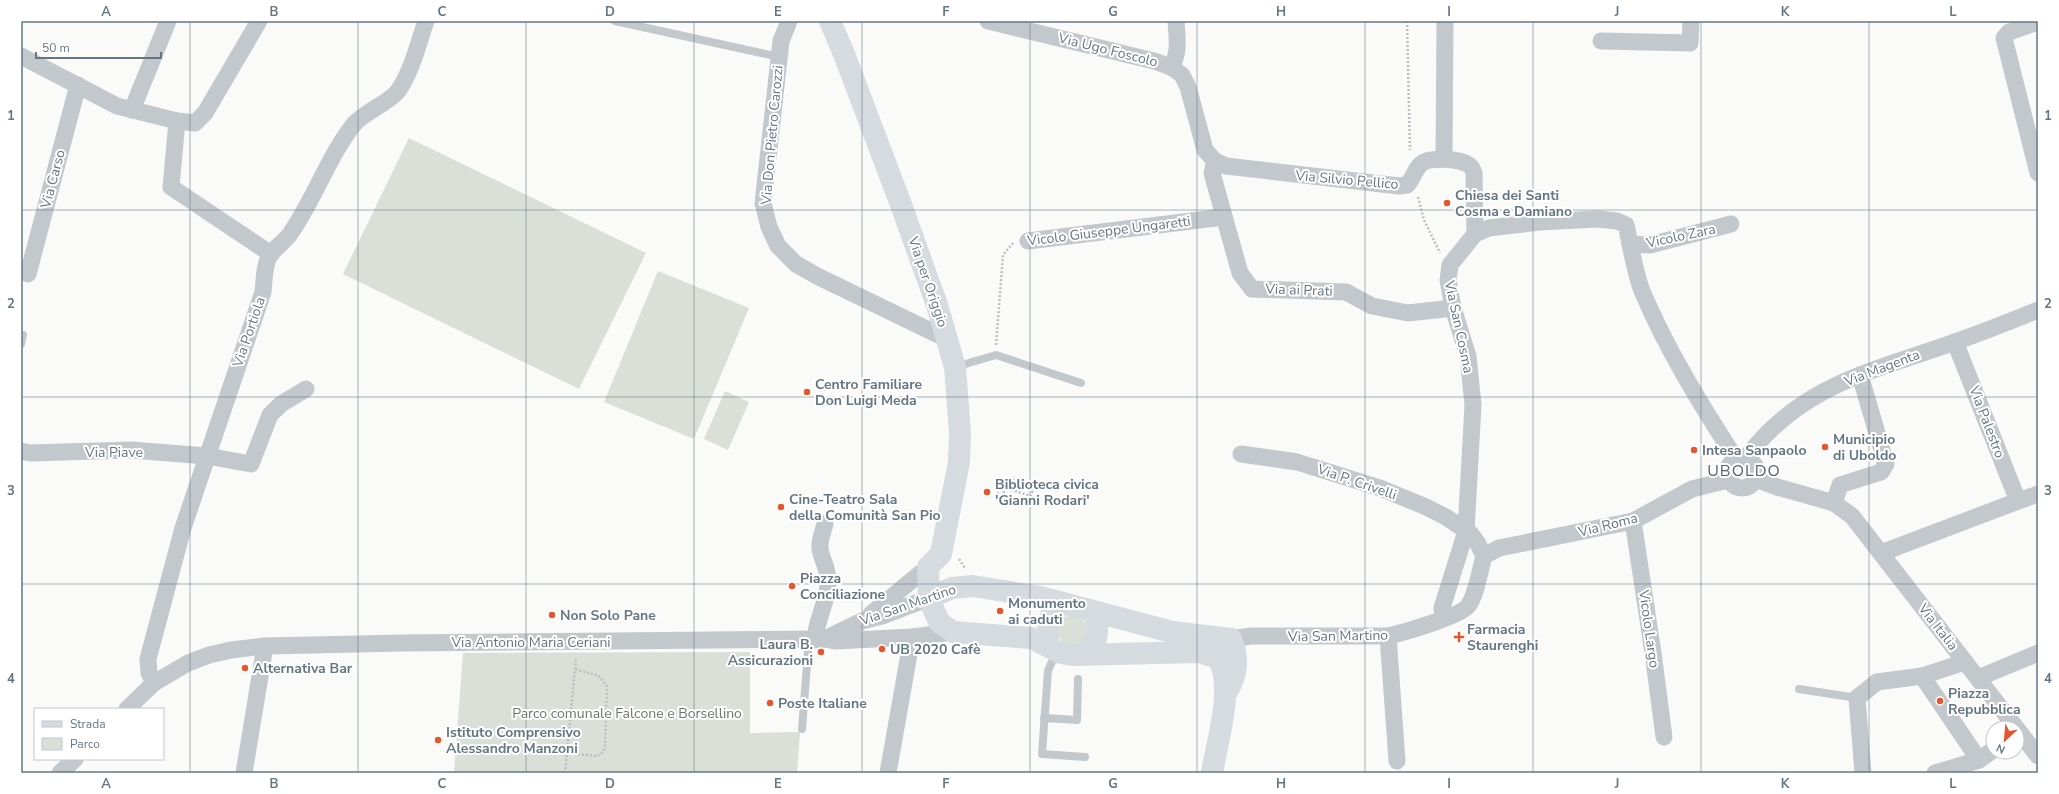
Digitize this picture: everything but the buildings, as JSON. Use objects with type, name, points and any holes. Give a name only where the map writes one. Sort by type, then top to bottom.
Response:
[{"type":"street","points":[[132,110],[168,21]]},
{"type":"street","points":[[21,56],[117,106],[176,122],[195,122],[205,113],[259,21]]},
{"type":"street","name":"Via Portiola","points":[[154,683],[149,673],[148,659],[183,528],[263,292],[267,262],[271,254],[296,226],[344,139],[355,123],[396,93],[405,79],[426,21]]},
{"type":"street","name":"Via Don Pietro Carozzi","points":[[789,21],[780,41],[764,203],[769,228],[778,246],[796,264],[817,276],[947,339]]},
{"type":"street","name":"Via per Origgio","points":[[830,21],[900,202],[947,339],[954,367],[960,432],[959,462],[942,558],[930,598],[940,623],[953,632]]},
{"type":"street","name":"Via Ugo Foscolo","points":[[988,21],[1154,61],[1171,67],[1182,75],[1188,87],[1205,150],[1215,161]]},
{"type":"street","points":[[1171,67],[1176,59],[1178,49],[1176,21]]},
{"type":"street","points":[[1444,159],[1445,21]]},
{"type":"street","points":[[1601,41],[1690,43],[1690,21]]},
{"type":"street","points":[[2038,22],[2009,32],[2004,38],[2038,173]]},
{"type":"street","name":"Via Carso","points":[[28,274],[78,85]]},
{"type":"street","points":[[176,122],[170,187],[271,254]]},
{"type":"street","name":"Via Silvio Pellico","points":[[1215,161],[1238,169],[1399,186],[1407,185],[1421,163],[1444,159],[1459,161],[1470,166],[1474,172],[1475,234]]},
{"type":"street","name":"Via ai Prati","points":[[1215,161],[1212,173],[1240,273],[1252,289],[1280,288],[1346,292],[1372,306],[1408,313],[1453,308]]},
{"type":"street","name":"Vicolo Giuseppe Ungaretti","points":[[1028,241],[1224,217]]},
{"type":"street","points":[[1475,234],[1489,228],[1540,222],[1598,219],[1617,221],[1626,225],[1641,289],[1671,350],[1706,412],[1741,459],[1754,464],[1757,469],[1756,479],[1750,486],[1740,489],[1731,484],[1728,480],[1726,470],[1732,461],[1741,459]]},
{"type":"street","name":"Vicolo Zara","points":[[1630,244],[1650,245],[1731,224]]},
{"type":"street","name":"Via San Cosma","points":[[1443,618],[1442,608],[1466,531],[1473,405],[1468,356],[1453,308],[1448,280],[1448,271],[1456,257],[1475,234]]},
{"type":"street","name":"Via Magenta","points":[[1741,459],[1777,422],[1818,394],[1860,374],[1955,342],[2038,310]]},
{"type":"street","name":"Via Palestro","points":[[1955,342],[2018,501]]},
{"type":"street","points":[[1756,479],[1777,487],[1834,503],[1840,485],[1881,472],[1886,464],[1860,374]]},
{"type":"street","name":"Via Piave","points":[[21,451],[131,450],[207,456],[251,464],[270,414],[281,404],[306,389]]},
{"type":"street","name":"Via P. Crivelli","points":[[1242,454],[1297,462],[1380,488],[1429,509],[1466,531],[1474,537],[1484,556]]},
{"type":"street","name":"Via Roma","points":[[1484,556],[1499,548],[1633,521],[1692,489],[1728,480]]},
{"type":"street","points":[[1881,553],[2038,494]]},
{"type":"street","name":"Via Italia","points":[[1834,503],[1852,516],[2009,720]]},
{"type":"street","name":"Vicolo Largo","points":[[1633,521],[1664,737]]},
{"type":"street","points":[[816,639],[816,629],[826,601],[828,584],[826,563],[820,549],[820,540],[826,524]]},
{"type":"street","name":"Via San Martino","points":[[1198,652],[1231,639],[1251,636],[1388,636],[1443,618],[1464,610],[1469,606],[1484,556]]},
{"type":"street","points":[[862,621],[942,558],[958,580],[971,579]]},
{"type":"street","name":"Via San Martino","points":[[816,639],[862,621],[882,616],[930,598],[971,579],[1172,632],[1231,639]]},
{"type":"street","points":[[1053,649],[1047,636],[1050,617],[1057,607],[1065,604]]},
{"type":"street","points":[[1081,655],[1090,650],[1094,645],[1097,636],[1097,619],[1092,611]]},
{"type":"street","name":"Via Antonio Maria Ceriani","points":[[128,708],[154,683],[188,663],[209,655],[231,650],[265,646],[403,643],[816,639],[835,641],[912,637],[953,632]]},
{"type":"street","name":"Via San Martino","points":[[953,632],[1031,638],[1053,649],[1072,655],[1198,652],[1218,658],[1221,663],[1226,693]]},
{"type":"street","points":[[1388,636],[1398,761]]},
{"type":"street","points":[[888,773],[912,637]]},
{"type":"street","points":[[1212,773],[1226,693],[1234,678],[1237,662],[1235,649],[1231,639]]},
{"type":"street","points":[[244,773],[265,646]]},
{"type":"street","points":[[1978,678],[2038,653]]},
{"type":"street","points":[[1864,773],[1857,698],[1877,682],[1922,676],[1965,662]]},
{"type":"street","points":[[1922,676],[1979,760]]},
{"type":"street","name":"Via Italia","points":[[2025,740],[2038,756]]},
{"type":"street","points":[[1934,773],[1979,760],[1985,756]]},
{"type":"street","points":[[60,773],[74,760]]},
{"type":"lane","points":[[615,21],[779,57]]},
{"type":"lane","points":[[21,344],[23,335]]},
{"type":"lane","points":[[954,367],[996,355],[1082,383]]},
{"type":"lane","points":[[802,729],[816,639]]},
{"type":"lane","points":[[1053,649],[1048,671],[1042,754],[1085,757]]},
{"type":"lane","points":[[1044,718],[1076,720],[1078,678]]},
{"type":"lane","points":[[1799,689],[1857,698]]},
{"type":"path","points":[[1407,21],[1412,178],[1424,220],[1448,271]]},
{"type":"path","name":"Vicolo Giuseppe Ungaretti","points":[[996,355],[1003,256],[1014,242],[1028,241]]},
{"type":"path","points":[[997,493],[1003,495],[1005,488],[1031,496],[1034,489],[1012,483],[1014,477]]},
{"type":"path","points":[[942,558],[961,564],[971,579]]},
{"type":"path","points":[[565,773],[575,669],[574,642]]},
{"type":"path","points":[[566,753],[597,756],[603,752],[605,747],[607,686],[599,676],[575,669]]},
{"type":"green space","points":[[409,138],[646,253],[579,389],[343,274]]},
{"type":"green space","points":[[658,271],[749,308],[694,439],[604,402]]},
{"type":"green space","points":[[725,391],[749,402],[728,450],[704,439]]},
{"type":"green space","points":[[1072,615],[1083,619],[1087,630],[1083,641],[1072,645],[1061,641],[1057,630],[1061,619]]},
{"type":"green space","name":"Parco comunale Falcone e Borsellino","points":[[750,652],[750,733],[800,732],[797,773],[454,773],[463,653]]},
{"type":"place","name":"Chiesa dei Santi Cosma e Damiano","points":[[1447,203]]},
{"type":"place","name":"Centro Familiare Don Luigi Meda","points":[[807,392]]},
{"type":"place","name":"Municipio di Uboldo","points":[[1825,447]]},
{"type":"place","name":"Intesa Sanpaolo","points":[[1694,450]]},
{"type":"place","name":"Biblioteca civica 'Gianni Rodari'","points":[[987,492]]},
{"type":"place","name":"Cine-Teatro Sala della Comunità San Pio","points":[[781,507]]},
{"type":"place","name":"Piazza Conciliazione","points":[[792,586]]},
{"type":"place","name":"Monumento ai caduti","points":[[1000,611]]},
{"type":"place","name":"Non Solo Pane","points":[[552,615]]},
{"type":"place","name":"Farmacia Staurenghi","points":[[1459,637]]},
{"type":"place","name":"UB 2020 Cafè","points":[[882,649]]},
{"type":"place","name":"Laura B. Assicurazioni","points":[[821,652]]},
{"type":"place","name":"Alternativa Bar","points":[[245,668]]},
{"type":"place","name":"Piazza Repubblica","points":[[1940,701]]},
{"type":"place","name":"Poste Italiane","points":[[770,703]]},
{"type":"place","name":"Istituto Comprensivo Alessandro Manzoni","points":[[438,740]]},
{"type":"district","name":"UBOLDO","points":[[1744,471]]}]
